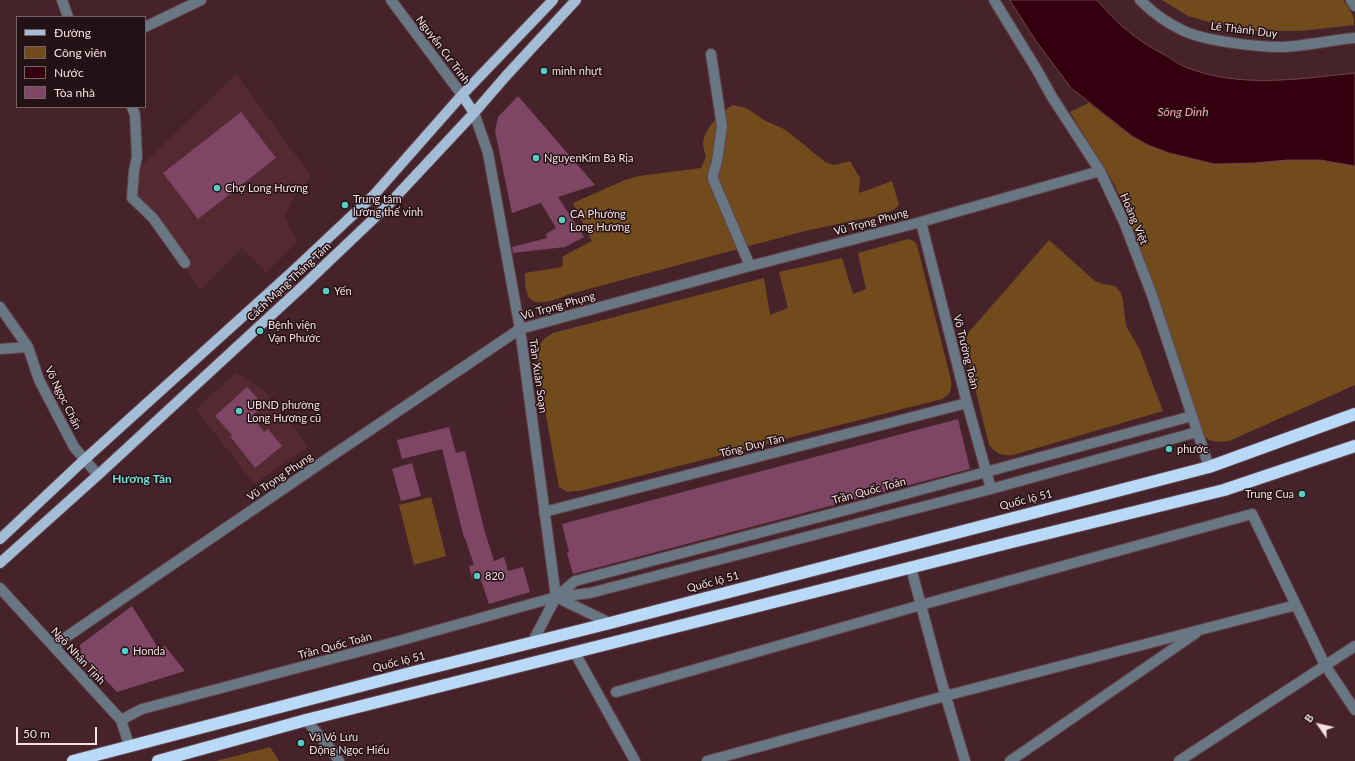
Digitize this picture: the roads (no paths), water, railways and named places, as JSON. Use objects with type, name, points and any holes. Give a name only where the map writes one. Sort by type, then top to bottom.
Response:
[{"type":"highway","name":"Quốc lộ 51","points":[[73,761],[129,745],[533,641],[610,623],[1209,467],[1355,414]]},
{"type":"highway","points":[[158,761],[306,720],[1224,490],[1355,446]]},
{"type":"main road","name":"Cách Mạng Tháng Tám","points":[[0,539],[84,460],[292,272],[367,201],[462,96],[553,0]]},
{"type":"main road","name":"Cách Mạng Tháng Tám","points":[[0,563],[304,285],[379,213],[474,113],[576,0]]},
{"type":"main road","points":[[462,96],[474,113]]},
{"type":"street","points":[[62,0],[68,16]]},
{"type":"street","points":[[146,27],[201,0]]},
{"type":"street","name":"Nguyễn Cư Trinh","points":[[391,0],[462,96]]},
{"type":"street","name":"Hoàng Việt","points":[[994,0],[1052,97],[1100,171],[1124,222],[1149,288],[1209,467]]},
{"type":"street","name":"Lê Thành Duy","points":[[1140,0],[1183,31],[1213,39],[1244,44],[1282,47],[1355,38]]},
{"type":"street","points":[[1351,0],[1355,6]]},
{"type":"street","points":[[712,54],[722,126],[713,180],[750,266]]},
{"type":"street","points":[[132,108],[135,115],[137,157],[134,171],[132,198],[153,218],[185,263]]},
{"type":"street","name":"Trần Xuân Soạn","points":[[474,113],[488,153],[520,329],[556,597]]},
{"type":"street","name":"Vũ Trọng Phụng","points":[[53,646],[520,329],[750,266],[921,222],[1100,171]]},
{"type":"street","name":"Võ Trường Toản","points":[[921,222],[990,489]]},
{"type":"street","name":"Võ Ngọc Chấn","points":[[0,307],[28,347],[38,380],[74,447],[98,475]]},
{"type":"street","points":[[0,349],[28,347]]},
{"type":"street","name":"Tống Duy Tân","points":[[544,512],[967,403]]},
{"type":"street","name":"Trần Quốc Toản","points":[[556,597],[575,581],[846,510],[1192,416]]},
{"type":"street","name":"Trần Quốc Toản","points":[[121,720],[142,710],[556,597],[590,593],[990,489],[1197,432]]},
{"type":"street","points":[[846,510],[851,525]]},
{"type":"street","points":[[616,692],[921,605],[1252,514],[1325,665],[1355,710]]},
{"type":"street","points":[[697,549],[702,564]]},
{"type":"street","points":[[911,568],[945,696],[965,761]]},
{"type":"street","name":"Ngô Nhân Tịnh","points":[[0,588],[121,720],[129,745]]},
{"type":"street","points":[[533,641],[556,597],[610,623]]},
{"type":"street","points":[[707,761],[945,696],[1296,605]]},
{"type":"street","points":[[1010,761],[1202,629]]},
{"type":"street","points":[[1179,761],[1355,646]]},
{"type":"street","points":[[575,653],[635,761]]},
{"type":"street","points":[[306,720],[339,761]]},
{"type":"water","name":"Sông Dinh","points":[[1010,0],[1097,0],[1127,30],[1153,49],[1183,66],[1225,78],[1268,80],[1312,78],[1355,73],[1355,166],[1320,160],[1288,160],[1214,164],[1169,153],[1148,145],[1132,136],[1071,88],[1036,41]]},
{"type":"place","name":"minh nhựt","points":[[544,71]]},
{"type":"place","name":"NguyenKim Bà Rịa","points":[[536,158]]},
{"type":"place","name":"Chợ Long Hương","points":[[217,188]]},
{"type":"place","name":"Trung tâm lương thế vinh","points":[[345,205]]},
{"type":"place","name":"CA Phường Long Hương","points":[[562,220]]},
{"type":"place","name":"Yến","points":[[326,291]]},
{"type":"place","name":"Bệnh viện Vạn Phước","points":[[260,331]]},
{"type":"place","name":"UBND phường Long Hương cũ","points":[[239,411]]},
{"type":"place","name":"phước","points":[[1169,449]]},
{"type":"place","name":"Trung Cua","points":[[1302,494]]},
{"type":"place","name":"820","points":[[477,576]]},
{"type":"place","name":"Honda","points":[[125,651]]},
{"type":"place","name":"Vá Vỏ Lưu Động Ngọc Hiếu","points":[[301,743]]},
{"type":"district","name":"Hương Tân","points":[[142,479]]}]
